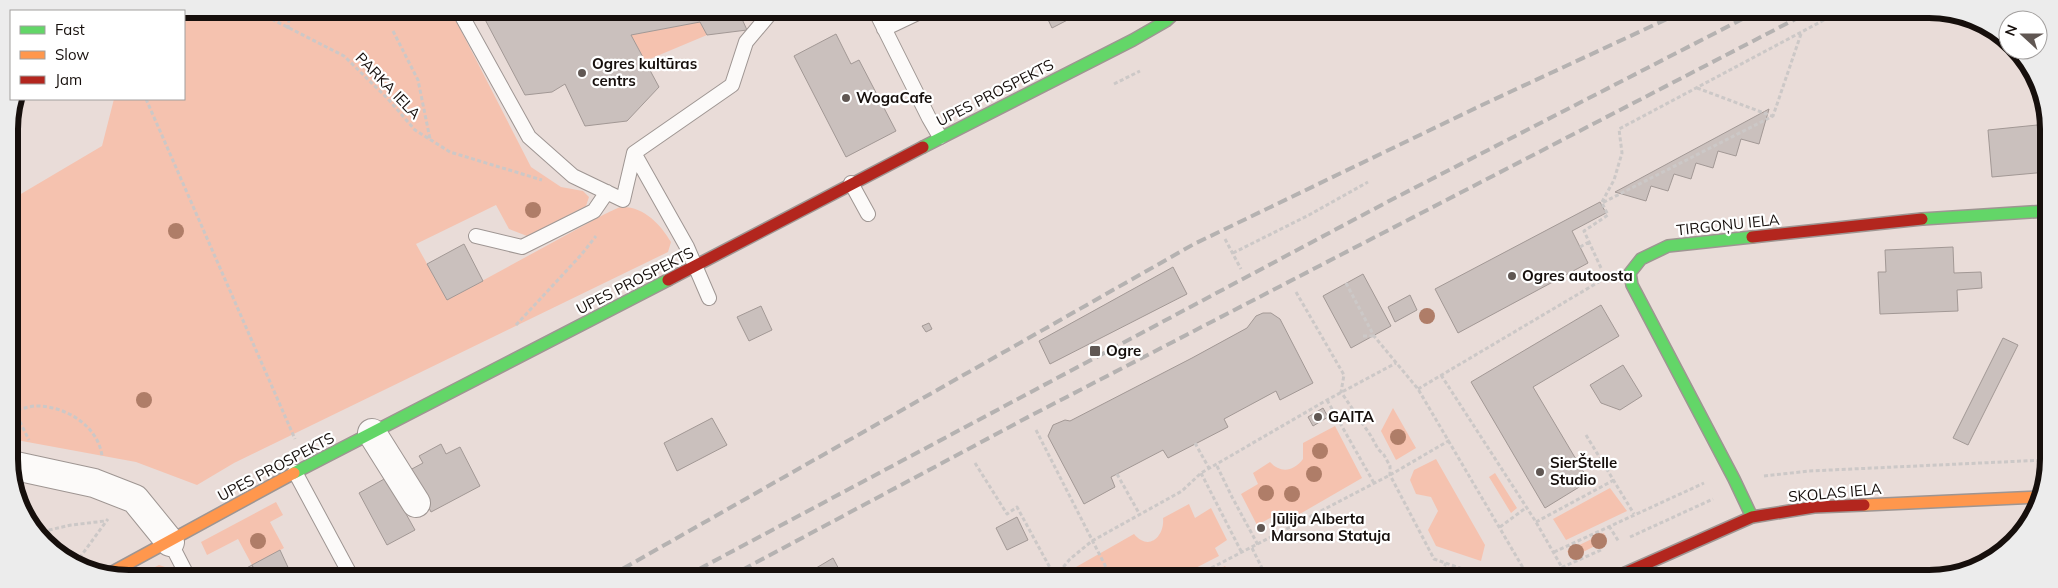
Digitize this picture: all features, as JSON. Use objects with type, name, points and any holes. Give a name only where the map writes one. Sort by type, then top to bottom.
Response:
[{"type":"main road","name":"UPES PROSPEKTS","points":[[116,570],[295,472],[696,266],[940,137],[1133,40],[1168,18]]},
{"type":"main road","name":"TIRGOŅU IELA","points":[[1632,285],[1630,273],[1641,259],[1668,246],[1916,219],[2040,211]]},
{"type":"main road","points":[[1632,285],[1752,517]]},
{"type":"main road","name":"SKOLAS IELA","points":[[1632,570],[1752,517],[1814,507],[2034,497]]},
{"type":"street","points":[[372,433],[416,503]]},
{"type":"street","points":[[18,467],[94,483],[135,499],[170,542]]},
{"type":"lane","points":[[462,18],[529,137],[573,176],[623,200],[634,153],[732,85],[746,42],[766,18]]},
{"type":"lane","points":[[879,18],[940,137]]},
{"type":"lane","points":[[884,29],[907,18]]},
{"type":"lane","points":[[634,153],[696,266],[709,298]]},
{"type":"lane","points":[[851,183],[868,214]]},
{"type":"lane","points":[[476,236],[522,247],[594,211],[608,192]]},
{"type":"lane","points":[[295,472],[348,570]]},
{"type":"lane","points":[[170,542],[184,570]]},
{"type":"path","name":"PARKA IELA","points":[[269,18],[344,56],[388,99],[415,130],[450,152],[543,180],[573,176]]},
{"type":"path","points":[[288,29],[289,18]]},
{"type":"path","points":[[1602,203],[1614,180],[1622,153],[1619,129],[1829,18]]},
{"type":"path","points":[[393,31],[418,80],[430,140]]},
{"type":"path","points":[[1602,203],[1773,116],[1801,34]]},
{"type":"path","points":[[1697,88],[1773,116]]},
{"type":"path","points":[[146,100],[298,447]]},
{"type":"path","points":[[1233,253],[1309,215],[1368,182]]},
{"type":"path","points":[[516,326],[581,255],[623,200]]},
{"type":"path","points":[[1602,203],[1608,215],[1584,231],[1602,268]]},
{"type":"path","points":[[1225,239],[1241,269]]},
{"type":"path","points":[[1580,247],[1589,242]]},
{"type":"path","points":[[1418,389],[1606,277],[1614,294],[1632,285]]},
{"type":"path","points":[[1346,283],[1374,336],[1418,389],[1450,440],[1524,570]]},
{"type":"path","points":[[1296,292],[1344,375],[1341,392],[1372,436],[1378,450],[1384,455],[1390,466],[1390,475],[1434,559],[1468,570]]},
{"type":"path","points":[[1363,336],[1374,336]]},
{"type":"path","points":[[1061,570],[1070,559],[1092,541],[1182,491],[1201,474],[1327,400],[1396,363]]},
{"type":"path","points":[[1441,375],[1527,507],[1562,568]]},
{"type":"path","points":[[1327,400],[1374,484]]},
{"type":"path","points":[[18,409],[27,407],[44,407],[70,415],[87,426],[97,438],[101,446],[103,461]]},
{"type":"path","points":[[18,422],[32,447]]},
{"type":"path","points":[[1036,430],[1107,570]]},
{"type":"path","points":[[1586,435],[1634,514]]},
{"type":"path","points":[[1209,570],[1374,484],[1450,440]]},
{"type":"path","points":[[1195,443],[1210,470]]},
{"type":"path","points":[[1554,552],[1714,478],[1734,479],[1809,471],[2040,460]]},
{"type":"path","points":[[975,463],[1007,514],[1017,508],[1051,570]]},
{"type":"path","points":[[1217,466],[1258,545]]},
{"type":"path","points":[[1117,474],[1140,515]]},
{"type":"path","points":[[1201,474],[1242,553]]},
{"type":"path","points":[[1611,546],[1722,495],[1734,479]]},
{"type":"path","points":[[1536,522],[1614,480]]},
{"type":"path","points":[[1500,527],[1527,507]]},
{"type":"path","points":[[44,531],[71,525],[106,521],[81,556],[77,558]]},
{"type":"path","points":[[1609,526],[1619,542]]},
{"type":"path","points":[[1252,548],[1263,570]]},
{"type":"path","points":[[1557,570],[1603,549]]},
{"type":"path","points":[[1443,570],[1446,563]]},
{"type":"shaded area","points":[[185,18],[455,18],[531,167],[561,187],[583,191],[589,197],[586,206],[527,236],[509,229],[496,205],[416,244],[447,300],[617,208],[629,208],[644,213],[657,223],[671,242],[668,252],[234,463],[197,485],[136,462],[18,440],[18,196],[102,146],[114,100],[185,100]]},
{"type":"shaded area","points":[[700,22],[707,35],[645,61],[631,35]]},
{"type":"shaded area","points":[[1393,408],[1416,448],[1396,460],[1381,431]]},
{"type":"shaded area","points":[[1335,426],[1362,478],[1279,526],[1272,517],[1257,525],[1241,494],[1258,484],[1253,473],[1270,462],[1274,466],[1283,469],[1296,466],[1303,459],[1303,443]]},
{"type":"shaded area","points":[[1436,459],[1485,545],[1481,561],[1436,546],[1428,530],[1438,511],[1431,497],[1416,494],[1410,480],[1414,470]]},
{"type":"shaded area","points":[[1495,473],[1517,508],[1511,513],[1489,477]]},
{"type":"shaded area","points":[[1610,488],[1627,511],[1566,540],[1553,519]]},
{"type":"shaded area","points":[[276,502],[283,515],[270,522],[284,548],[252,565],[238,539],[207,555],[201,542]]},
{"type":"shaded area","points":[[1189,504],[1195,518],[1211,508],[1227,540],[1215,548],[1219,556],[1192,570],[1071,570],[1134,534],[1145,542],[1155,540],[1161,531],[1163,518]]},
{"type":"shaded area","points":[[1604,533],[1607,540],[1571,558],[1567,551]]},
{"type":"shaded area","points":[[159,565],[170,570],[149,570]]},
{"type":"shaded area","points":[[1225,566],[1228,570],[1218,570]]},
{"type":"building","name":"Ogres kultūras centrs","points":[[484,18],[743,18],[747,30],[707,35],[700,22],[631,35],[659,87],[627,121],[585,126],[565,84],[552,92],[525,95]]},
{"type":"building","points":[[1047,18],[1071,18],[1052,28]]},
{"type":"building","points":[[836,34],[851,64],[859,60],[896,131],[846,157],[794,56]]},
{"type":"building","points":[[1769,109],[1759,144],[1741,139],[1736,156],[1718,151],[1713,168],[1696,163],[1691,179],[1674,174],[1668,191],[1651,186],[1646,201],[1615,192]]},
{"type":"building","points":[[2040,125],[2040,173],[1992,177],[1988,130]]},
{"type":"building","name":"Ogres autoosta","points":[[1600,202],[1606,213],[1572,231],[1588,263],[1458,333],[1435,289]]},
{"type":"building","points":[[464,244],[483,281],[447,300],[427,264]]},
{"type":"building","points":[[1953,247],[1954,273],[1981,272],[1982,288],[1957,290],[1958,311],[1880,314],[1878,272],[1886,272],[1885,250]]},
{"type":"building","points":[[1173,267],[1187,294],[1050,364],[1039,341]]},
{"type":"building","points":[[1363,274],[1391,326],[1351,348],[1323,296]]},
{"type":"building","points":[[1410,295],[1417,310],[1395,322],[1388,307]]},
{"type":"building","points":[[1601,305],[1619,336],[1533,387],[1589,481],[1545,508],[1471,382]]},
{"type":"building","points":[[761,306],[772,330],[749,341],[737,317]]},
{"type":"building","name":"Ogre","points":[[1263,313],[1271,313],[1280,319],[1313,383],[1280,400],[1276,391],[1224,419],[1228,427],[1168,458],[1163,450],[1111,477],[1115,487],[1084,504],[1048,436],[1053,425],[1065,420],[1070,421],[1192,358],[1247,328],[1256,316]]},
{"type":"building","points":[[929,323],[932,329],[926,332],[922,326]]},
{"type":"building","points":[[2003,338],[2018,345],[1968,445],[1953,438]]},
{"type":"building","points":[[1623,365],[1642,396],[1620,410],[1601,403],[1590,385]]},
{"type":"building","name":"GAITA","points":[[1323,408],[1328,417],[1313,426],[1308,417]]},
{"type":"building","points":[[712,418],[727,445],[677,471],[664,443]]},
{"type":"building","points":[[441,444],[446,454],[460,447],[480,486],[431,512],[410,470],[423,463],[419,456]]},
{"type":"building","points":[[386,478],[415,530],[387,545],[359,493]]},
{"type":"building","points":[[1017,517],[1028,540],[1007,550],[996,528]]},
{"type":"building","points":[[280,550],[289,570],[254,570],[252,565]]},
{"type":"building","points":[[833,558],[839,570],[813,570]]},
{"type":"building","points":[[252,565],[254,570],[243,570]]},
{"type":"railway","points":[[621,570],[1194,244],[1482,105],[1669,18]]},
{"type":"railway","points":[[697,570],[1389,201],[1744,18]]},
{"type":"railway","points":[[742,570],[1030,416],[1797,18]]},
{"type":"traffic: fast","points":[[923,147],[1133,40],[1169,18]]},
{"type":"traffic: fast","points":[[1922,219],[2040,211]]},
{"type":"traffic: fast","points":[[1752,237],[1668,246],[1641,259],[1630,273],[1632,285],[1752,517]]},
{"type":"traffic: fast","points":[[294,473],[668,280]]},
{"type":"traffic: slow","points":[[116,570],[294,473]]},
{"type":"traffic: slow","points":[[1864,505],[2034,497]]},
{"type":"traffic: jam","points":[[668,280],[923,147]]},
{"type":"traffic: jam","points":[[1752,237],[1922,219]]},
{"type":"traffic: jam","points":[[1632,570],[1752,517],[1814,507],[1864,505]]},
{"type":"place","name":"Ogres kultūras centrs","points":[[582,73]]},
{"type":"place","name":"WogaCafe","points":[[846,98]]},
{"type":"place","name":"Ogres autoosta","points":[[1512,276]]},
{"type":"place","name":"Ogre","points":[[1095,351]]},
{"type":"place","name":"GAITA","points":[[1318,417]]},
{"type":"place","name":"SierŠtelle Studio","points":[[1540,472]]},
{"type":"place","name":"Jūlija Alberta Marsona Statuja","points":[[1261,528]]}]
